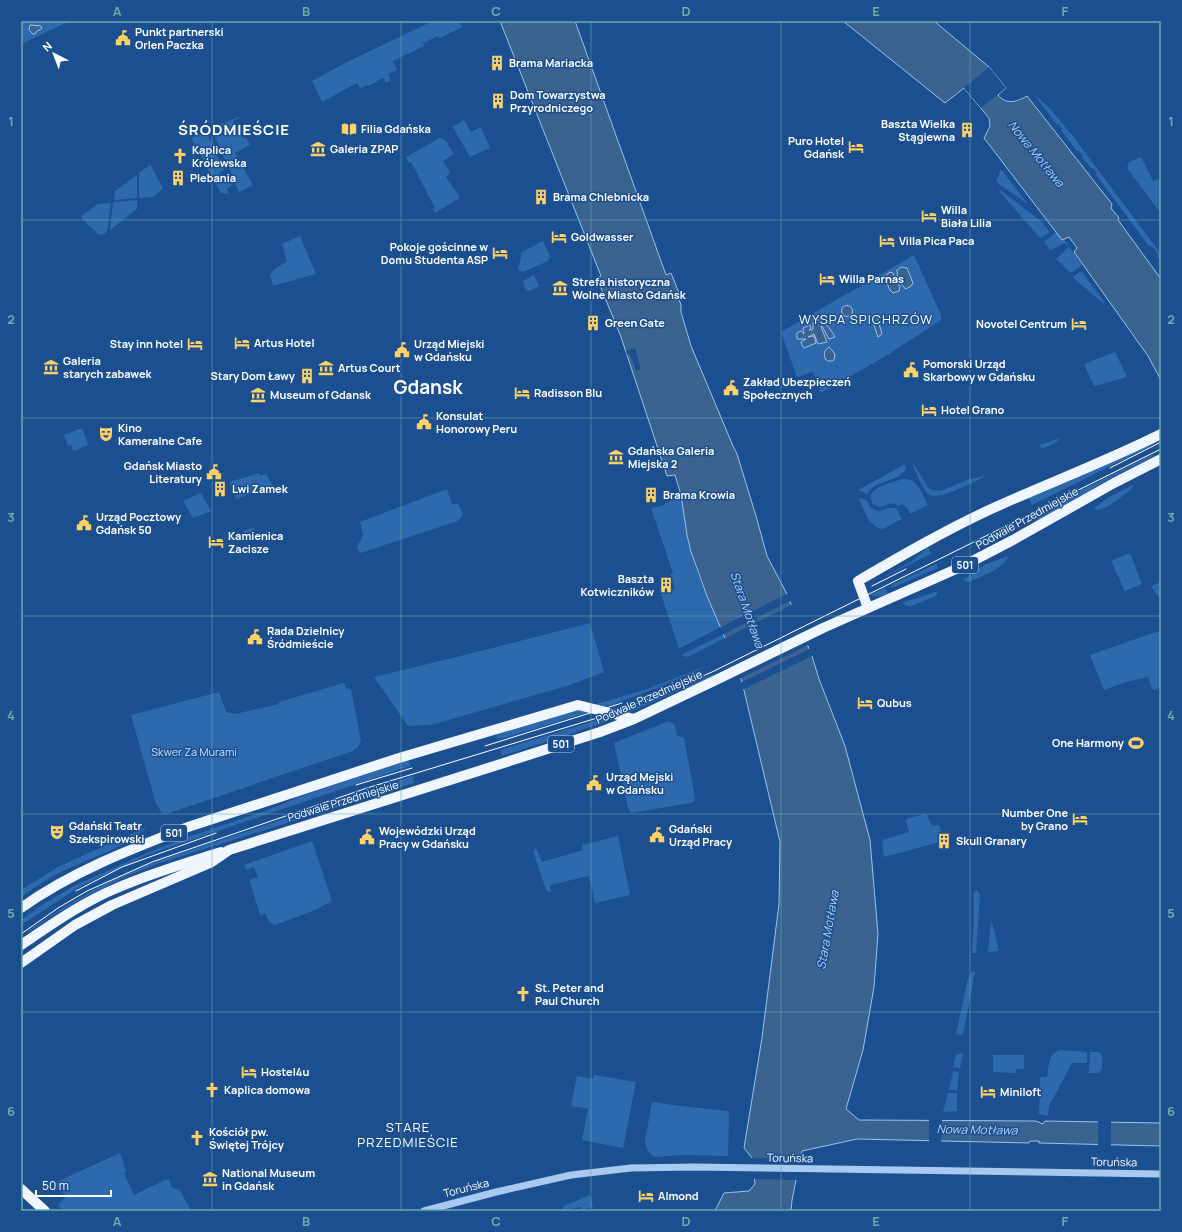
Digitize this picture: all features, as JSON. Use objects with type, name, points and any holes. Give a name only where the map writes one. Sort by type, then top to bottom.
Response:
[{"type":"main road","name":"Podwale Przedmiejskie","points":[[868,608],[858,581],[927,542],[987,511],[1161,434]]},
{"type":"main road","name":"Podwale Przedmiejskie","points":[[21,963],[75,925],[112,905],[210,863],[228,850],[600,732],[634,719],[823,628],[969,563],[1158,460]]},
{"type":"main road","name":"Podwale Przedmiejskie","points":[[21,908],[77,874],[188,827],[398,758],[578,705],[634,719]]},
{"type":"main road","points":[[21,945],[68,914],[117,888],[172,867],[228,850]]},
{"type":"main road","points":[[21,1190],[45,1211]]},
{"type":"street","name":"Toruńska","points":[[424,1211],[504,1190],[580,1174],[631,1168],[937,1170],[1161,1174]]},
{"type":"green space","points":[[21,21],[70,21],[21,44]]},
{"type":"green space","points":[[433,21],[459,21],[463,27],[439,38],[438,36],[423,43],[424,46],[393,61],[397,70],[388,74],[391,80],[386,83],[383,78],[360,88],[357,83],[322,102],[312,81],[347,62]]},
{"type":"green space","points":[[1033,93],[1050,109],[1072,135],[1161,254],[1161,262],[1157,257],[1158,254],[1152,246],[1149,246],[1096,175],[1097,173],[1082,157],[1083,155],[1077,151],[1061,130],[1062,128],[1058,124],[1057,125]]},
{"type":"green space","points":[[244,115],[233,121],[243,138],[246,137],[250,145],[235,153],[253,185],[239,192],[222,150],[215,138],[216,134],[220,133],[218,125]]},
{"type":"green space","points":[[464,120],[471,132],[481,127],[490,148],[470,157],[453,127]]},
{"type":"green space","points":[[206,131],[224,170],[219,173],[222,178],[227,175],[232,185],[227,189],[229,194],[221,193],[191,138]]},
{"type":"green space","points":[[440,138],[445,140],[454,154],[443,161],[450,173],[446,177],[460,198],[435,213],[433,209],[435,208],[411,162],[409,163],[406,157]]},
{"type":"green space","points":[[1141,157],[1153,181],[1161,178],[1161,214],[1127,168],[1129,162]]},
{"type":"green space","points":[[150,165],[163,188],[153,197],[139,198],[139,173]]},
{"type":"green space","points":[[1001,169],[1028,204],[996,182]]},
{"type":"green space","points":[[137,175],[137,198],[114,200],[115,191]]},
{"type":"green space","points":[[1000,190],[1041,221],[1050,232],[1040,238],[999,191]]},
{"type":"green space","points":[[137,200],[137,209],[110,230],[113,202]]},
{"type":"green space","points":[[111,203],[107,232],[99,235],[82,219],[81,216],[98,204]]},
{"type":"green space","points":[[1056,232],[1062,240],[1064,239],[1082,265],[1071,273],[1056,259],[1069,247],[1065,243],[1050,250],[1044,242]]},
{"type":"green space","points":[[300,236],[316,274],[273,286],[270,275],[275,269],[287,261],[282,244]]},
{"type":"green space","points":[[543,241],[550,257],[548,261],[523,272],[520,271],[518,269],[522,252]]},
{"type":"green space","points":[[914,255],[941,315],[941,320],[886,356],[821,393],[813,372],[797,377],[781,332]]},
{"type":"green space","points":[[1081,271],[1105,303],[1104,304],[1073,277]]},
{"type":"green space","points":[[534,275],[539,286],[530,291],[526,290],[523,281]]},
{"type":"green space","points":[[1115,352],[1127,377],[1094,386],[1084,364]]},
{"type":"green space","points":[[82,428],[88,445],[73,451],[71,445],[68,446],[64,435]]},
{"type":"green space","points":[[1059,438],[1057,442],[1042,449],[1040,445]]},
{"type":"green space","points":[[1148,445],[1149,447],[1032,505],[1028,497]]},
{"type":"green space","points":[[1152,455],[1154,456],[1114,476],[1039,521],[1035,513]]},
{"type":"green space","points":[[905,464],[906,469],[897,477],[881,483],[871,489],[867,494],[858,490]]},
{"type":"green space","points":[[912,464],[915,466],[928,488],[933,490],[940,491],[970,479],[986,476],[948,493],[933,496],[926,492]]},
{"type":"green space","points":[[259,473],[260,476],[266,474],[273,486],[236,499],[230,482]]},
{"type":"green space","points":[[908,479],[916,484],[928,505],[910,514],[908,509],[902,504],[899,506],[892,503],[880,507],[873,504],[871,498],[872,493],[875,490],[886,484]]},
{"type":"green space","points":[[1133,485],[1133,487],[1109,506],[1098,510],[1093,509],[1109,497]]},
{"type":"green space","points":[[447,489],[452,504],[458,504],[463,515],[458,521],[360,553],[357,547],[363,535],[360,522]]},
{"type":"green space","points":[[201,493],[211,511],[193,518],[183,501]]},
{"type":"green space","points":[[681,495],[686,530],[693,559],[706,594],[721,627],[679,648],[661,594],[675,589],[670,574],[673,573],[651,508],[661,506]]},
{"type":"green space","points":[[861,498],[867,501],[871,508],[878,511],[896,508],[902,519],[883,529],[878,528],[871,522],[865,513],[859,499]]},
{"type":"green space","points":[[254,527],[257,539],[246,542],[243,531]]},
{"type":"green space","points":[[928,547],[931,554],[886,576],[911,562]]},
{"type":"green space","points":[[1130,553],[1142,584],[1125,591],[1111,561]]},
{"type":"green space","points":[[1008,556],[1003,564],[993,571],[972,581],[968,582],[963,580],[984,565]]},
{"type":"green space","points":[[936,564],[938,568],[892,588],[891,585]]},
{"type":"green space","points":[[1161,582],[1161,597],[1160,597],[1151,586]]},
{"type":"green space","points":[[885,588],[888,594],[877,597],[870,595]]},
{"type":"green space","points":[[938,591],[936,596],[912,606],[907,606],[902,603]]},
{"type":"green space","points":[[590,623],[604,672],[570,685],[431,725],[408,726],[374,677],[481,651]]},
{"type":"green space","points":[[1161,631],[1160,686],[1156,690],[1152,689],[1148,677],[1126,682],[1104,690],[1090,655]]},
{"type":"green space","points":[[724,634],[725,638],[688,657],[681,655]]},
{"type":"green space","points":[[708,665],[631,698],[578,716],[497,740],[496,734],[650,688]]},
{"type":"green space","points":[[713,674],[714,675],[622,716],[502,756],[500,750],[617,714],[661,697]]},
{"type":"green space","name":"Skwer Za Murami","points":[[344,683],[346,688],[351,689],[361,740],[358,747],[353,751],[166,814],[162,813],[156,804],[131,715],[219,692],[226,712],[235,714],[279,704],[279,702]]},
{"type":"green space","points":[[669,721],[675,725],[677,736],[684,738],[695,798],[694,801],[691,803],[631,813],[628,808],[614,743]]},
{"type":"green space","points":[[409,760],[410,766],[147,855],[81,886],[21,925],[21,920],[45,903],[76,885],[154,850],[265,811],[304,795]]},
{"type":"green space","points":[[413,776],[414,783],[157,864],[123,878],[87,896],[52,916],[29,932],[29,930],[72,902],[117,878],[158,861]]},
{"type":"green space","points":[[924,814],[927,815],[932,826],[939,825],[944,841],[884,857],[882,840],[909,832],[906,822],[907,819]]},
{"type":"green space","points":[[146,827],[141,833],[121,846],[57,874],[21,897],[21,890],[58,867]]},
{"type":"green space","points":[[618,836],[630,895],[595,903],[589,876],[550,885],[551,892],[546,890],[534,854],[534,850],[536,848],[542,862],[583,850],[582,845]]},
{"type":"green space","points":[[312,841],[332,901],[315,910],[275,925],[269,920],[266,913],[260,915],[249,880],[258,877],[254,867],[246,870],[244,865]]},
{"type":"green space","points":[[977,890],[980,895],[976,953],[973,953],[974,892]]},
{"type":"green space","points":[[992,922],[999,951],[988,952],[991,923]]},
{"type":"green space","points":[[972,972],[975,972],[963,1035],[956,1034],[968,978]]},
{"type":"green space","points":[[1060,1050],[1087,1052],[1087,1063],[1072,1063],[1049,1106],[1048,1116],[1039,1114],[1040,1077],[1047,1077],[1051,1057]]},
{"type":"green space","points":[[1090,1052],[1099,1052],[1102,1056],[1102,1070],[1098,1073],[1089,1073]]},
{"type":"green space","points":[[956,1054],[963,1054],[960,1068],[953,1067]]},
{"type":"green space","points":[[993,1055],[1024,1055],[1024,1069],[1016,1069],[1016,1073],[993,1072]]},
{"type":"green space","points":[[953,1071],[959,1072],[957,1090],[949,1090]]},
{"type":"green space","points":[[594,1075],[636,1082],[623,1148],[582,1140],[588,1109],[571,1106],[577,1076],[593,1079]]},
{"type":"green space","points":[[948,1093],[957,1093],[957,1111],[943,1112]]},
{"type":"green space","points":[[652,1102],[728,1111],[728,1156],[685,1155],[654,1157],[647,1150],[645,1141]]},
{"type":"green space","points":[[120,1153],[126,1171],[124,1173],[134,1195],[165,1180],[169,1180],[172,1188],[180,1190],[191,1211],[64,1211],[58,1205],[67,1196],[57,1189],[54,1183]]},
{"type":"green space","points":[[590,1195],[593,1207],[582,1210],[581,1207],[561,1211],[564,1206]]},
{"type":"water","points":[[500,21],[575,21],[666,275],[671,273],[681,298],[679,299],[681,312],[691,346],[737,454],[767,556],[787,594],[812,656],[819,679],[845,746],[870,840],[878,934],[874,987],[863,1050],[846,1109],[859,1120],[1036,1121],[1043,1124],[1045,1121],[1161,1123],[1161,1146],[1039,1143],[1039,1141],[1030,1141],[1029,1143],[857,1139],[802,1151],[791,1211],[715,1211],[724,1193],[749,1191],[755,1184],[752,1158],[744,1148],[762,1038],[779,904],[780,842],[742,682],[691,552],[681,495],[675,475],[667,476],[621,337],[597,278],[601,276]]},
{"type":"water","name":"Nowa Motława","points":[[843,21],[934,21],[989,67],[1006,88],[998,95],[1001,98],[1012,102],[1027,96],[1112,204],[1111,208],[1119,218],[1118,220],[1161,279],[1161,380],[1148,356],[1074,252],[1077,248],[1069,237],[1062,240],[984,138],[990,126],[989,118],[964,88],[945,103]]},
{"type":"water","points":[[30,25],[41,26],[42,28],[33,34],[29,30]]},
{"type":"water","points":[[901,267],[907,268],[913,283],[906,289],[897,275],[897,270]]},
{"type":"water","points":[[890,272],[893,273],[900,287],[899,291],[893,293],[884,277]]},
{"type":"water","points":[[845,306],[849,306],[851,307],[851,315],[845,316],[842,313],[842,309]]},
{"type":"water","points":[[877,315],[879,317],[878,320],[882,334],[878,337],[872,319]]},
{"type":"water","points":[[818,320],[826,324],[835,337],[829,339],[822,326],[821,327],[827,342],[818,344],[814,334],[808,337],[814,336],[816,343],[804,348],[801,342],[806,339],[797,339],[797,333],[801,331],[804,334],[803,328],[810,325],[811,328],[809,330],[812,330],[813,323]]},
{"type":"water","points":[[829,347],[835,354],[834,360],[831,361],[825,359],[825,351]]},
{"type":"pier","points":[[989,67],[1006,88],[981,108],[964,88]]},
{"type":"pier","points":[[635,348],[641,369],[636,371],[630,354],[627,355],[626,351]]},
{"type":"pier","points":[[789,593],[792,600],[722,635],[719,628]]},
{"type":"pier","points":[[793,604],[810,644],[739,679],[724,639]]},
{"type":"pier","points":[[811,648],[814,655],[742,690],[740,683]]},
{"type":"pier","points":[[929,1119],[942,1119],[941,1143],[929,1142]]},
{"type":"pier","points":[[1098,1120],[1111,1120],[1111,1147],[1098,1147]]},
{"type":"pier","points":[[750,1158],[802,1159],[798,1180],[752,1179]]},
{"type":"tram line","points":[[1110,468],[1161,442]]},
{"type":"tram line","points":[[21,934],[58,908],[87,891],[152,862],[367,788],[597,718],[657,696],[712,672],[1161,449]]},
{"type":"tram line","points":[[872,586],[906,569]]},
{"type":"tram line","points":[[485,746],[622,703]]},
{"type":"tram line","points":[[356,785],[412,768]]},
{"type":"tram line","points":[[76,891],[122,867],[216,833]]},
{"type":"place","name":"Punkt partnerski Orlen Paczka","points":[[123,38]]},
{"type":"place","name":"Brama Mariacka","points":[[497,63]]},
{"type":"place","name":"Dom Towarzystwa Przyrodniczego","points":[[498,101]]},
{"type":"place","name":"Filia Gdańska","points":[[349,129]]},
{"type":"place","name":"Baszta Wielka Stągiewna","points":[[967,130]]},
{"type":"place","name":"Puro Hotel Gdańsk","points":[[856,147]]},
{"type":"place","name":"Galeria ZPAP","points":[[318,149]]},
{"type":"place","name":"Kaplica Królewska","points":[[180,156]]},
{"type":"place","name":"Plebania","points":[[178,178]]},
{"type":"place","name":"Brama Chlebnicka","points":[[541,197]]},
{"type":"place","name":"Willa Biała Lilia","points":[[929,216]]},
{"type":"place","name":"Goldwasser","points":[[559,237]]},
{"type":"place","name":"Villa Pica Paca","points":[[887,241]]},
{"type":"place","name":"Pokoje gościnne w Domu Studenta ASP","points":[[500,253]]},
{"type":"place","name":"Willa Parnas","points":[[827,279]]},
{"type":"place","name":"Strefa historyczna Wolne Miasto Gdańsk","points":[[560,288]]},
{"type":"place","name":"Green Gate","points":[[593,323]]},
{"type":"place","name":"Novotel Centrum","points":[[1079,324]]},
{"type":"place","name":"Artus Hotel","points":[[242,343]]},
{"type":"place","name":"Stay inn hotel","points":[[195,344]]},
{"type":"place","name":"Urząd Miejski w Gdańsku","points":[[402,350]]},
{"type":"place","name":"Galeria starych zabawek","points":[[51,367]]},
{"type":"place","name":"Artus Court","points":[[326,368]]},
{"type":"place","name":"Pomorski Urząd Skarbowy w Gdańsku","points":[[911,370]]},
{"type":"place","name":"Stary Dom Ławy","points":[[307,376]]},
{"type":"place","name":"Zakład Ubezpieczeń Społecznych","points":[[731,388]]},
{"type":"place","name":"Radisson Blu","points":[[522,393]]},
{"type":"place","name":"Museum of Gdansk","points":[[258,395]]},
{"type":"place","name":"Hotel Grano","points":[[929,410]]},
{"type":"place","name":"Konsulat Honorowy Peru","points":[[424,422]]},
{"type":"place","name":"Kino Kameralne Cafe","points":[[106,434]]},
{"type":"place","name":"Gdańska Galeria Miejska 2","points":[[616,457]]},
{"type":"place","name":"Gdańsk Miasto Literatury","points":[[214,472]]},
{"type":"place","name":"Lwi Zamek","points":[[220,489]]},
{"type":"place","name":"Brama Krowia","points":[[651,495]]},
{"type":"place","name":"Urząd Pocztowy Gdańsk 50","points":[[84,523]]},
{"type":"place","name":"Kamienica Zacisze","points":[[216,542]]},
{"type":"place","name":"Baszta Kotwiczników","points":[[666,585]]},
{"type":"place","name":"Rada Dzielnicy Śródmieście","points":[[255,637]]},
{"type":"place","name":"Qubus","points":[[865,703]]},
{"type":"place","name":"One Harmony","points":[[1136,743]]},
{"type":"place","name":"Urząd Mejski w Gdańsku","points":[[594,783]]},
{"type":"place","name":"Number One by Grano","points":[[1080,819]]},
{"type":"place","name":"Gdański Teatr Szekspirowski","points":[[57,832]]},
{"type":"place","name":"Gdański Urząd Pracy","points":[[657,835]]},
{"type":"place","name":"Wojewódzki Urząd Pracy w Gdańsku","points":[[367,837]]},
{"type":"place","name":"Skull Granary","points":[[944,841]]},
{"type":"place","name":"St. Peter and Paul Church","points":[[523,994]]},
{"type":"place","name":"Hostel4u","points":[[249,1072]]},
{"type":"place","name":"Kaplica domowa","points":[[212,1090]]},
{"type":"place","name":"Miniloft","points":[[988,1092]]},
{"type":"place","name":"Kościół pw. Świętej Trójcy","points":[[197,1138]]},
{"type":"place","name":"National Museum in Gdańsk","points":[[210,1179]]},
{"type":"place","name":"Almond","points":[[646,1196]]},
{"type":"district","name":"ŚRÓDMIEŚCIE","points":[[234,130]]},
{"type":"district","name":"WYSPA SPICHRZÓW","points":[[866,319]]},
{"type":"district","name":"Gdansk","points":[[428,387]]},
{"type":"district","name":"STARE PRZEDMIEŚCIE","points":[[408,1134]]},
{"type":"water label","name":"Stara Motława","points":[[747,610]]},
{"type":"water label","name":"Stara Motława","points":[[828,930]]}]
